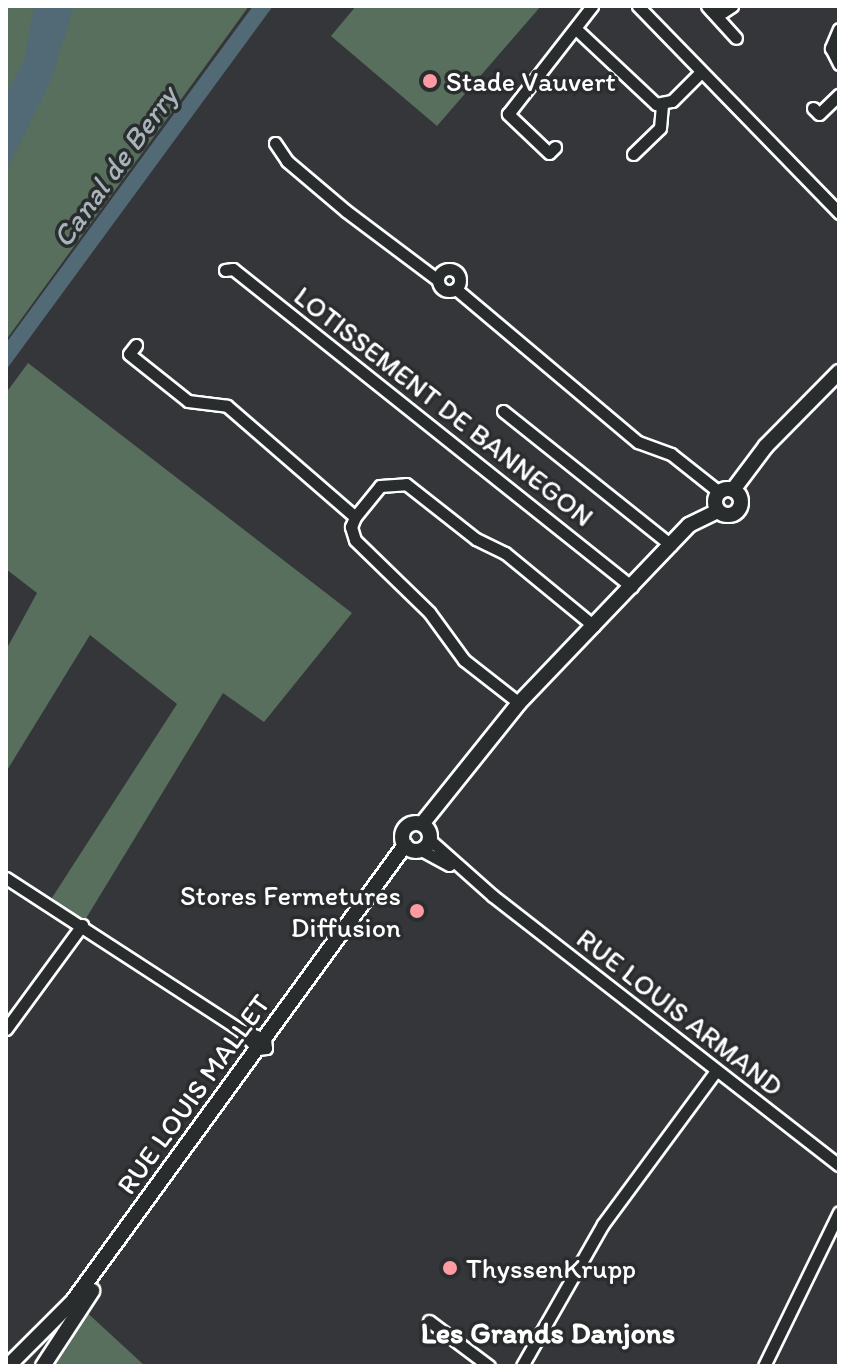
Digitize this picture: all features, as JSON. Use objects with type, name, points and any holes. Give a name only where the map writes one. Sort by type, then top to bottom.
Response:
[{"type":"main road","name":"RUE LOUIS MALLET","points":[[13,1364],[73,1301],[263,1045],[386,883],[418,846],[406,828],[422,824],[519,703],[689,525],[718,511],[731,515],[739,508],[740,498],[726,491],[839,372]]},
{"type":"main road","points":[[718,511],[726,491]]},
{"type":"main road","points":[[418,846],[422,824]]},
{"type":"main road","name":"RUE LOUIS MALLET","points":[[43,1366],[263,1045]]},
{"type":"street","points":[[555,147],[549,153],[508,114],[592,6]]},
{"type":"street","points":[[638,6],[839,213]]},
{"type":"street","points":[[707,6],[723,12],[732,6]]},
{"type":"street","points":[[707,6],[736,38]]},
{"type":"street","points":[[576,29],[649,100],[662,104]]},
{"type":"street","points":[[839,29],[831,46],[839,64]]},
{"type":"street","points":[[633,154],[660,128],[662,104],[701,72]]},
{"type":"street","points":[[813,108],[819,114],[839,95]]},
{"type":"street","points":[[275,143],[287,161],[346,211],[438,280],[445,291],[456,289]]},
{"type":"street","name":"LOTISSEMENT DE BANNEGON","points":[[225,270],[233,269],[632,587]]},
{"type":"street","points":[[438,280],[441,272],[456,271],[460,280],[456,289]]},
{"type":"street","points":[[456,289],[638,442],[671,454],[726,491]]},
{"type":"street","points":[[136,345],[129,354],[150,371],[193,404],[227,406],[355,517]]},
{"type":"street","points":[[503,411],[671,545]]},
{"type":"street","points":[[519,703],[464,660],[429,612],[355,540],[351,527],[355,517],[380,486],[406,484],[476,539],[505,553],[594,626]]},
{"type":"street","name":"RUE LOUIS ARMAND","points":[[418,846],[493,896],[839,1165]]},
{"type":"street","points":[[6,878],[263,1045]]},
{"type":"street","points":[[6,1029],[82,925]]},
{"type":"street","points":[[522,1366],[603,1224],[716,1071]]},
{"type":"street","points":[[764,1366],[839,1212]]},
{"type":"street","points":[[429,1321],[489,1366]]},
{"type":"green space","points":[[6,6],[249,6],[6,340]]},
{"type":"green space","name":"Stade Vauvert","points":[[356,6],[541,6],[437,126],[331,36]]},
{"type":"green space","points":[[28,363],[352,613],[264,722],[223,693],[82,925],[48,904],[177,704],[90,635],[6,772],[6,650],[37,593],[6,569],[6,393]]},
{"type":"green space","points":[[81,1307],[145,1366],[43,1366]]},
{"type":"water","points":[[34,6],[74,6],[51,80],[6,172],[6,94],[24,60]]},
{"type":"water","points":[[253,6],[273,6],[6,370],[6,343]]},
{"type":"place","name":"Stade Vauvert","points":[[430,81]]},
{"type":"place","name":"Stores Fermetures Diffusion","points":[[417,911]]},
{"type":"place","name":"ThyssenKrupp","points":[[450,1268]]},
{"type":"district","name":"Les Grands Danjons","points":[[548,1333]]},
{"type":"water label","name":"Canal de Berry","points":[[115,167]]}]
